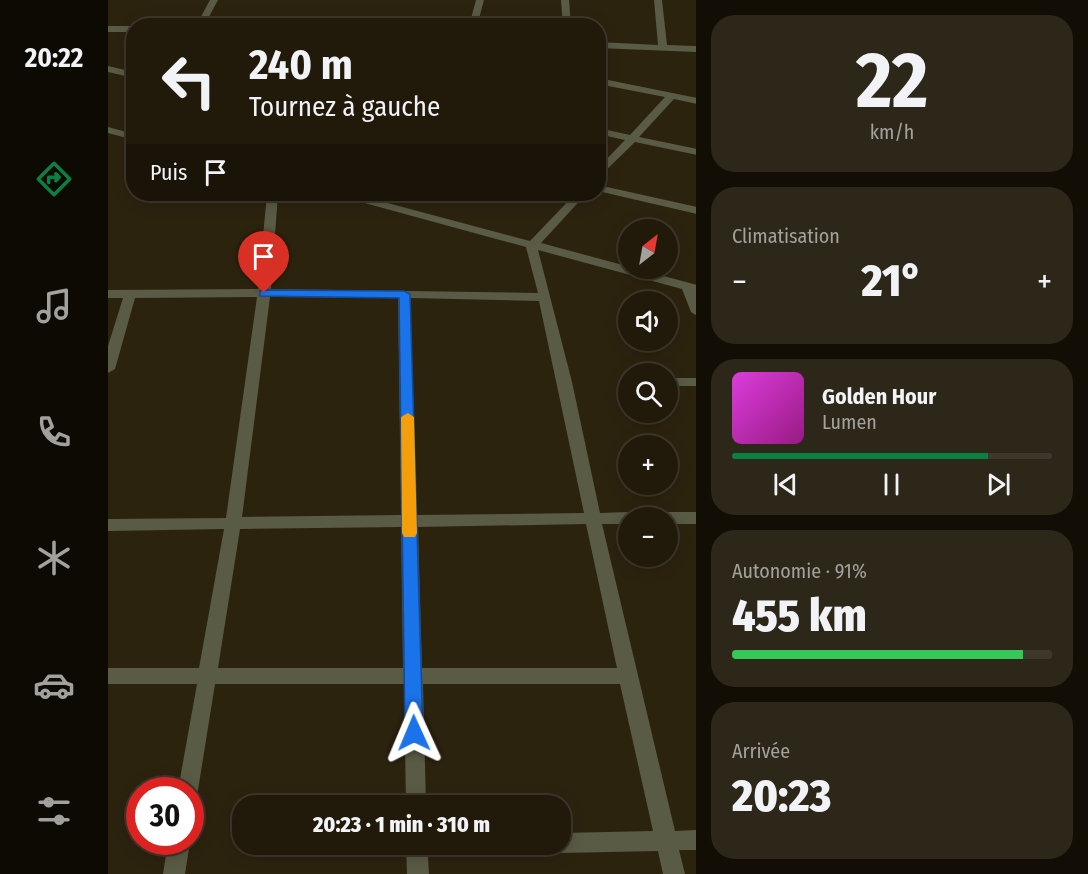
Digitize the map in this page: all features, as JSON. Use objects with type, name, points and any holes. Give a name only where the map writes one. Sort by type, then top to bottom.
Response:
[{"type":"street","points":[[204,18],[214,0]]},
{"type":"street","points":[[475,18],[480,0]]},
{"type":"street","points":[[565,0],[566,18]]},
{"type":"street","points":[[658,0],[663,49]]},
{"type":"street","points":[[108,39],[111,29]]},
{"type":"street","points":[[606,45],[696,49]]},
{"type":"street","points":[[108,69],[126,73]]},
{"type":"street","points":[[606,83],[696,101]]},
{"type":"street","points":[[606,167],[672,96]]},
{"type":"street","points":[[108,130],[126,135]]},
{"type":"street","points":[[606,133],[696,152]]},
{"type":"street","points":[[606,190],[696,211]]},
{"type":"street","points":[[190,777],[234,524],[246,410],[264,293],[271,201]]},
{"type":"street","points":[[368,201],[692,288],[696,312]]},
{"type":"street","points":[[574,201],[532,246],[533,256],[545,297],[627,676],[674,874]]},
{"type":"street","points":[[108,294],[264,293],[545,297]]},
{"type":"street","points":[[108,369],[130,294]]},
{"type":"street","points":[[404,294],[416,795]]},
{"type":"street","points":[[678,382],[696,382]]},
{"type":"street","points":[[108,525],[618,518]]},
{"type":"street","points":[[678,518],[696,518]]},
{"type":"street","points":[[108,676],[627,676]]},
{"type":"street","points":[[571,843],[696,840]]},
{"type":"street","points":[[174,874],[177,855]]},
{"type":"street","points":[[417,855],[418,874]]},
{"type":"slow traffic","points":[[408,417],[409,533]]},
{"type":"route","points":[[264,293],[404,294],[414,733]]}]
